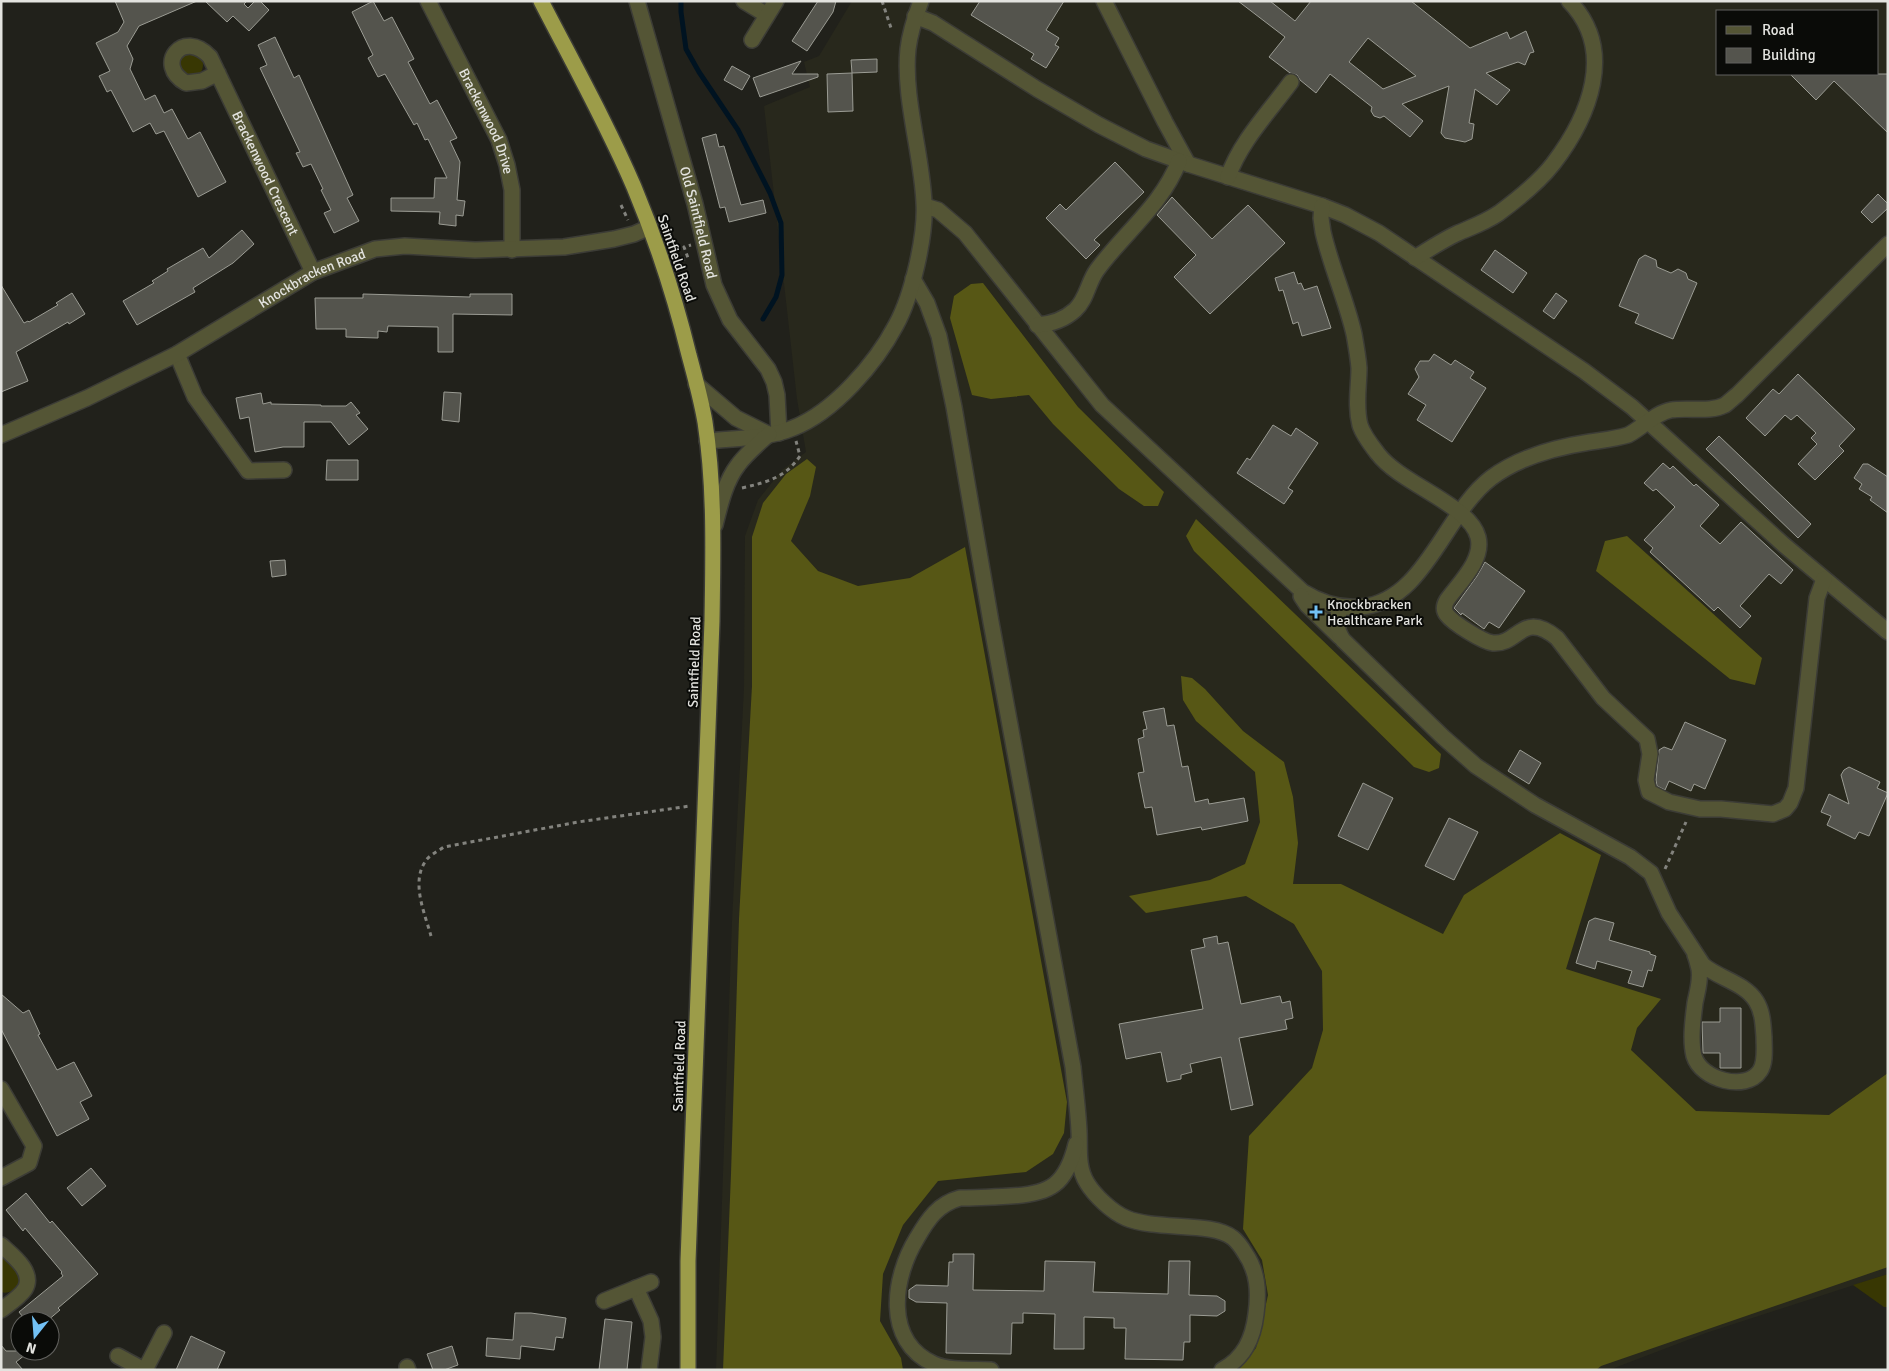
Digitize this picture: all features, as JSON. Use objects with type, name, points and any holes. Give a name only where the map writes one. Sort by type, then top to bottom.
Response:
[{"type":"highway","name":"Saintfield Road","points":[[542,1],[604,125],[633,186],[650,228],[678,310],[696,384],[711,469],[713,532],[712,621],[688,1261],[687,1365]]},
{"type":"street","name":"Brackenwood Drive","points":[[428,1],[499,140],[512,190],[512,250]]},
{"type":"street","name":"Old Saintfield Road","points":[[638,1],[695,204],[714,285],[730,320],[768,369],[774,382],[780,432]]},
{"type":"street","points":[[744,1],[767,16]]},
{"type":"street","points":[[752,40],[776,1]]},
{"type":"street","points":[[707,441],[780,432],[805,423],[825,409],[847,389],[880,351],[897,324],[918,262],[925,206],[908,78],[908,50],[911,32],[921,1]]},
{"type":"street","points":[[1104,1],[1183,162]]},
{"type":"street","points":[[1415,258],[1436,244],[1484,223],[1500,212],[1538,181],[1552,165],[1574,131],[1590,98],[1595,68],[1589,30],[1576,8],[1569,1]]},
{"type":"street","points":[[916,16],[932,23],[1037,89],[1099,125],[1146,149],[1322,206],[1345,215],[1379,234],[1584,371],[1649,422],[1784,545],[1888,632]]},
{"type":"street","name":"Brackenwood Crescent","points":[[218,73],[313,272]]},
{"type":"street","points":[[1228,177],[1232,165],[1244,145],[1291,82]]},
{"type":"street","points":[[1037,325],[1054,322],[1077,308],[1083,300],[1096,271],[1156,202],[1183,162]]},
{"type":"street","points":[[925,206],[938,210],[965,233],[1037,325],[1112,415],[1291,582],[1315,600],[1341,607],[1367,607],[1391,598],[1411,583],[1460,512],[1479,489],[1506,468],[1525,459],[1555,450],[1628,435],[1660,414],[1671,410],[1709,409],[1724,405],[1888,244]]},
{"type":"street","points":[[1322,206],[1321,218],[1326,245],[1351,324],[1357,350],[1360,425],[1374,449],[1394,470],[1460,512],[1472,524],[1479,539],[1478,549],[1471,566],[1447,600],[1445,609],[1447,616],[1483,640],[1493,643],[1501,642],[1525,628],[1533,627],[1549,631],[1568,651],[1602,698],[1648,739],[1650,754],[1646,780],[1649,792],[1669,802],[1692,808],[1773,814],[1785,809],[1790,804],[1796,788],[1817,598],[1824,579]]},
{"type":"street","name":"Knockbracken Road","points":[[1,435],[87,398],[177,354],[313,272],[375,250],[405,246],[475,250],[564,247],[634,234],[650,228]]},
{"type":"street","points":[[913,279],[927,302],[940,336],[954,407],[993,632],[1073,1067],[1082,1171],[1086,1182],[1118,1214],[1127,1219],[1150,1225],[1196,1227],[1224,1233],[1234,1238],[1251,1262],[1257,1277],[1258,1292],[1254,1330],[1249,1343],[1241,1355],[1231,1365],[1222,1370]]},
{"type":"street","points":[[177,354],[194,397],[248,470],[284,470]]},
{"type":"street","points":[[696,384],[736,418],[780,432]]},
{"type":"street","points":[[713,532],[734,470],[744,458],[780,432]]},
{"type":"street","points":[[1291,582],[1308,605],[1343,640],[1443,737],[1476,766],[1535,805],[1630,857],[1651,873],[1669,913],[1682,930],[1695,955],[1710,971],[1739,986],[1756,1000],[1762,1018],[1764,1045],[1762,1067],[1753,1078],[1735,1082],[1712,1077],[1706,1073],[1694,1057],[1693,1021],[1699,976],[1695,955]]},
{"type":"street","points":[[1341,607],[1337,627],[1343,640]]},
{"type":"street","points":[[1,1089],[34,1146],[29,1163],[1,1178]]},
{"type":"street","points":[[991,1370],[946,1368],[934,1365],[912,1348],[905,1338],[898,1316],[897,1292],[902,1267],[909,1250],[932,1215],[950,1201],[960,1198],[1032,1195],[1043,1192],[1053,1186],[1062,1178],[1074,1155],[1079,1133]]},
{"type":"street","points":[[1,1244],[25,1269],[28,1279],[25,1288],[2,1309]]},
{"type":"street","points":[[604,1301],[651,1282]]},
{"type":"street","points":[[636,1288],[651,1320],[653,1338],[649,1370]]},
{"type":"street","points":[[118,1356],[145,1370],[164,1333]]},
{"type":"path","points":[[882,1],[891,28]]},
{"type":"path","points":[[621,205],[634,234]]},
{"type":"path","points":[[681,260],[688,258]]},
{"type":"path","points":[[741,488],[770,481],[792,468],[800,456],[780,432]]},
{"type":"path","points":[[431,936],[420,893],[420,874],[425,860],[444,847],[578,822],[654,810],[706,805]]},
{"type":"path","points":[[1657,885],[1692,808]]},
{"type":"shaded area","name":"Knockbracken Healthcare Park","points":[[852,1],[1888,1],[1888,1274],[1706,1333],[1609,1370],[716,1370],[732,921],[744,688],[745,536],[758,500],[782,470],[806,452],[797,399],[764,106],[810,87],[804,62],[819,56]]},
{"type":"shaded area","points":[[191,53],[199,57],[203,65],[199,73],[191,77],[183,73],[179,65],[183,57]]},
{"type":"shaded area","points":[[983,283],[1078,407],[1164,492],[1158,506],[1144,506],[1119,489],[1053,424],[1029,395],[991,399],[972,395],[950,318],[954,296],[971,284]]},
{"type":"shaded area","points":[[807,459],[816,467],[810,496],[791,541],[818,571],[858,586],[910,578],[965,547],[1067,1102],[1064,1133],[1053,1154],[1026,1172],[938,1181],[903,1225],[883,1274],[880,1321],[901,1358],[903,1370],[723,1370],[739,919],[752,686],[752,537],[763,503],[786,474]]},
{"type":"shaded area","points":[[1196,519],[1441,754],[1439,768],[1429,772],[1414,767],[1194,551],[1186,536]]},
{"type":"shaded area","points":[[1627,536],[1762,658],[1755,685],[1730,679],[1596,571],[1605,541]]},
{"type":"shaded area","points":[[1181,676],[1192,678],[1205,689],[1243,731],[1284,762],[1293,797],[1298,843],[1293,884],[1341,884],[1443,934],[1464,895],[1560,833],[1601,855],[1566,969],[1661,999],[1637,1028],[1631,1050],[1696,1111],[1829,1115],[1888,1073],[1888,1267],[1601,1366],[1596,1370],[1236,1370],[1256,1348],[1268,1295],[1262,1260],[1243,1229],[1249,1136],[1312,1068],[1323,1030],[1322,971],[1294,924],[1246,896],[1146,913],[1129,896],[1210,880],[1245,864],[1260,822],[1255,772],[1196,721],[1183,700]]},
{"type":"shaded area","points":[[1,1255],[15,1268],[22,1278],[17,1287],[5,1293],[1,1292]]},
{"type":"shaded area","points":[[1888,1274],[1888,1307],[1884,1307],[1853,1285]]},
{"type":"building","points":[[115,1],[197,1],[139,26],[127,46],[133,59],[130,69],[145,100],[155,95],[164,113],[172,109],[188,139],[200,132],[226,182],[198,197],[164,131],[156,134],[150,123],[133,132],[111,90],[107,92],[99,76],[110,71],[96,43],[118,32],[124,22]]},
{"type":"building","points":[[205,1],[247,1],[244,4],[248,8],[255,1],[260,1],[269,10],[249,31],[233,16],[227,22]]},
{"type":"building","points":[[373,1],[384,21],[392,17],[414,59],[408,62],[430,104],[437,100],[457,138],[450,141],[460,162],[457,200],[465,201],[463,216],[456,215],[456,226],[439,224],[440,212],[391,211],[391,198],[434,198],[435,178],[447,178],[428,139],[425,140],[417,123],[414,125],[385,74],[378,77],[368,58],[373,55],[352,12]]},
{"type":"building","points":[[818,1],[836,1],[833,12],[807,51],[792,41]]},
{"type":"building","points":[[980,1],[1064,1],[1046,30],[1059,38],[1055,45],[1059,47],[1046,68],[1031,59],[1034,54],[971,15]]},
{"type":"building","points":[[1238,1],[1270,1],[1295,21],[1311,1],[1411,1],[1470,48],[1507,32],[1510,39],[1526,31],[1534,52],[1530,53],[1525,65],[1518,62],[1486,73],[1510,90],[1497,105],[1475,89],[1469,123],[1474,124],[1472,139],[1465,142],[1445,138],[1441,133],[1449,86],[1402,104],[1423,121],[1410,137],[1384,116],[1380,118],[1374,116],[1371,111],[1372,107],[1330,74],[1316,93],[1300,80],[1297,75],[1290,73],[1269,57],[1285,37]],"holes":[[[1368,38],[1416,76],[1383,89],[1349,62]]]},
{"type":"building","points":[[275,37],[294,78],[299,75],[353,195],[347,198],[359,221],[334,233],[324,213],[331,210],[321,190],[323,189],[311,164],[303,167],[296,153],[300,152],[260,68],[267,65],[258,45]]},
{"type":"building","points":[[877,59],[877,72],[852,73],[851,60]]},
{"type":"building","points":[[801,61],[792,74],[818,74],[818,77],[760,97],[753,78]]},
{"type":"building","points":[[732,66],[750,76],[742,90],[724,80]]},
{"type":"building","points":[[852,73],[853,111],[828,112],[827,74]]},
{"type":"building","points":[[1888,74],[1888,133],[1834,81],[1816,100],[1791,75]]},
{"type":"building","points":[[716,134],[719,147],[724,146],[741,205],[763,200],[766,213],[729,222],[725,207],[720,208],[702,138]]},
{"type":"building","points":[[1115,162],[1144,192],[1094,240],[1100,245],[1086,259],[1046,218],[1060,204],[1066,210]]},
{"type":"building","points":[[1878,194],[1888,204],[1888,208],[1872,223],[1861,212]]},
{"type":"building","points":[[1172,197],[1212,239],[1248,205],[1285,243],[1210,314],[1174,277],[1196,255],[1157,215]]},
{"type":"building","points":[[242,230],[254,244],[233,263],[193,288],[195,292],[137,325],[123,301],[154,283],[152,281],[168,271],[167,269],[203,248],[209,258]]},
{"type":"building","points":[[1495,250],[1527,273],[1513,293],[1481,270]]},
{"type":"building","points":[[1645,255],[1656,260],[1657,267],[1671,273],[1678,269],[1686,273],[1688,279],[1697,283],[1673,339],[1635,323],[1639,314],[1619,306],[1639,259]]},
{"type":"building","points":[[1294,272],[1298,284],[1301,283],[1304,290],[1317,286],[1331,328],[1302,336],[1298,322],[1293,324],[1283,290],[1279,291],[1275,278]]},
{"type":"building","points":[[1,285],[24,323],[58,305],[56,303],[72,293],[85,314],[16,352],[28,381],[1,392]]},
{"type":"building","points":[[1556,293],[1567,301],[1554,319],[1543,311]]},
{"type":"building","points":[[363,294],[470,297],[470,294],[512,294],[512,315],[453,314],[453,352],[438,352],[438,327],[388,326],[387,332],[378,331],[378,338],[346,337],[346,329],[316,329],[315,298],[363,298]]},
{"type":"building","points":[[1434,354],[1451,365],[1455,360],[1474,372],[1470,378],[1486,388],[1452,442],[1417,420],[1426,405],[1408,394],[1419,377],[1415,369],[1420,361],[1429,361]]},
{"type":"building","points":[[1798,374],[1855,429],[1839,446],[1844,451],[1815,480],[1798,464],[1817,444],[1811,438],[1816,433],[1797,415],[1791,420],[1785,415],[1765,436],[1746,418],[1773,389],[1779,394]]},
{"type":"building","points":[[444,392],[461,393],[459,422],[442,420]]},
{"type":"building","points":[[261,393],[263,404],[271,402],[271,404],[346,406],[351,402],[360,413],[356,415],[368,429],[349,445],[331,422],[304,422],[304,447],[283,447],[255,452],[249,417],[240,419],[236,398]]},
{"type":"building","points":[[1273,425],[1291,436],[1296,428],[1318,443],[1288,488],[1293,491],[1284,504],[1237,473],[1247,458],[1250,460]]},
{"type":"building","points":[[1719,436],[1811,524],[1798,538],[1706,449]]},
{"type":"building","points":[[327,460],[358,460],[358,480],[326,480]]},
{"type":"building","points":[[1663,463],[1670,469],[1673,466],[1694,486],[1696,484],[1719,505],[1700,526],[1720,544],[1741,522],[1793,570],[1781,584],[1769,574],[1740,606],[1751,616],[1740,628],[1718,607],[1714,611],[1650,552],[1653,548],[1644,540],[1675,507],[1656,489],[1653,491],[1644,483]]},
{"type":"building","points":[[1863,464],[1868,464],[1888,477],[1888,513],[1870,500],[1872,497],[1859,489],[1862,484],[1854,478]]},
{"type":"building","points":[[285,560],[286,575],[272,577],[270,561]]},
{"type":"building","points":[[1485,562],[1525,591],[1499,628],[1489,622],[1484,629],[1462,613],[1461,615],[1454,608]]},
{"type":"building","points":[[1164,708],[1167,726],[1174,725],[1182,767],[1188,766],[1195,802],[1208,799],[1209,804],[1244,798],[1248,821],[1202,830],[1201,827],[1157,835],[1152,807],[1145,808],[1138,773],[1144,772],[1138,739],[1144,737],[1143,730],[1147,729],[1143,712]]},
{"type":"building","points":[[1685,722],[1726,740],[1705,789],[1694,784],[1691,791],[1669,781],[1665,790],[1657,786],[1656,780],[1659,750],[1664,747],[1672,750]]},
{"type":"building","points":[[1520,750],[1541,763],[1529,784],[1508,771]]},
{"type":"building","points":[[1849,767],[1880,782],[1877,788],[1888,793],[1869,836],[1859,832],[1855,839],[1827,825],[1831,816],[1821,812],[1829,794],[1849,804],[1841,775]]},
{"type":"building","points":[[1363,783],[1393,798],[1368,850],[1338,836]]},
{"type":"building","points":[[1449,818],[1478,832],[1454,880],[1425,866]]},
{"type":"building","points":[[1595,918],[1614,923],[1609,940],[1650,952],[1650,954],[1656,956],[1652,971],[1648,970],[1643,987],[1628,983],[1632,971],[1597,961],[1595,969],[1576,963],[1589,921]]},
{"type":"building","points":[[1217,936],[1218,944],[1228,942],[1241,1004],[1280,996],[1282,1003],[1290,1001],[1293,1018],[1285,1020],[1287,1029],[1239,1038],[1253,1105],[1231,1110],[1221,1057],[1190,1064],[1192,1072],[1181,1075],[1181,1079],[1167,1082],[1161,1052],[1126,1059],[1119,1024],[1203,1009],[1191,950],[1205,947],[1203,939]]},
{"type":"building","points":[[1,994],[23,1013],[29,1010],[40,1034],[38,1035],[57,1070],[74,1062],[92,1096],[80,1102],[89,1119],[57,1136],[1,1029]]},
{"type":"building","points":[[1720,1008],[1741,1008],[1741,1068],[1720,1068],[1720,1053],[1703,1053],[1702,1022],[1720,1022]]},
{"type":"building","points":[[91,1168],[106,1186],[82,1206],[67,1188]]},
{"type":"building","points":[[26,1193],[50,1223],[52,1221],[98,1274],[58,1308],[59,1311],[20,1311],[63,1276],[62,1272],[25,1228],[23,1231],[6,1210]]},
{"type":"building","points":[[953,1254],[974,1254],[973,1290],[1044,1291],[1045,1261],[1095,1262],[1093,1292],[1168,1294],[1169,1261],[1190,1261],[1189,1295],[1217,1296],[1225,1301],[1225,1311],[1217,1316],[1190,1315],[1190,1342],[1184,1342],[1183,1360],[1125,1359],[1126,1328],[1114,1328],[1114,1318],[1084,1317],[1084,1349],[1054,1349],[1055,1314],[1023,1313],[1023,1323],[1012,1323],[1011,1354],[946,1353],[947,1303],[916,1302],[909,1298],[909,1290],[916,1285],[948,1286],[949,1262],[953,1262]]},
{"type":"building","points":[[515,1313],[531,1313],[566,1318],[563,1338],[556,1337],[554,1350],[521,1346],[520,1359],[486,1356],[487,1338],[513,1340]]},
{"type":"building","points":[[605,1319],[632,1322],[627,1370],[599,1370]]},
{"type":"building","points":[[191,1336],[225,1352],[217,1370],[176,1370]]},
{"type":"building","points":[[1,1345],[6,1351],[10,1351],[10,1361],[17,1361],[16,1362],[23,1370],[1,1370]]},
{"type":"building","points":[[452,1346],[458,1365],[444,1370],[433,1370],[427,1354]]},
{"type":"waterway","points":[[681,1],[686,49],[738,130],[770,193],[781,223],[782,275],[776,297],[763,319]]},
{"type":"place","name":"Knockbracken Healthcare Park","points":[[1316,612]]}]
